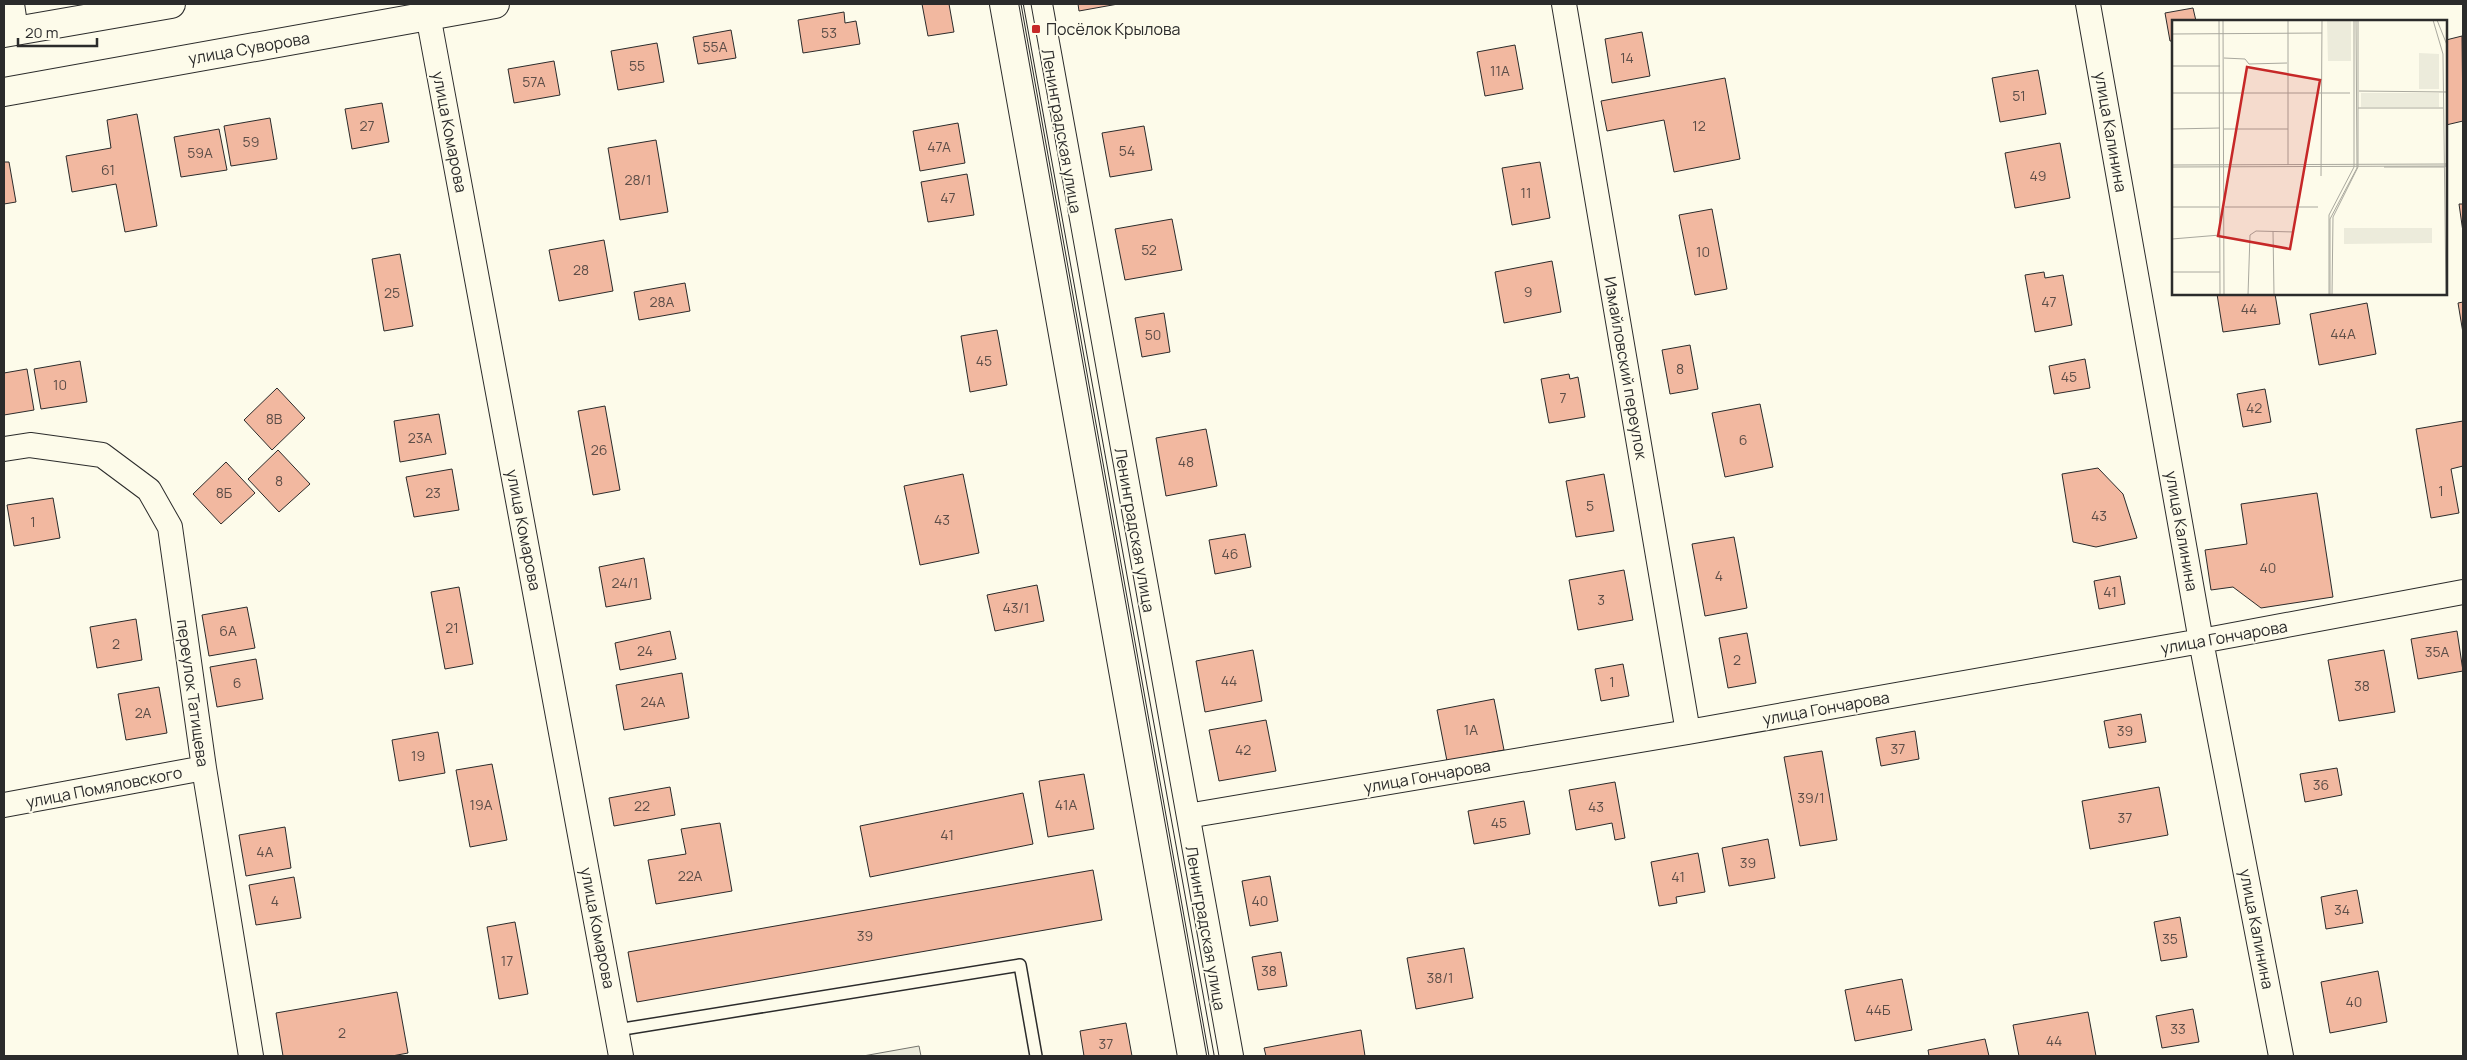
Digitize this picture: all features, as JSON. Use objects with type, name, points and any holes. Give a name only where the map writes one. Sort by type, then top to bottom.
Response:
[{"type":"main road","points":[[10,32],[171,4]]},
{"type":"main road","name":"улица Суворова","points":[[4,92],[427,10],[495,4]]},
{"type":"main road","points":[[1004,4],[1192,1056]]},
{"type":"main road","name":"Ленинградская улица","points":[[1038,4],[1187,816],[1229,1056]]},
{"type":"street","points":[[10,32],[12,4]]},
{"type":"street","name":"Измайловский переулок","points":[[1564,4],[1688,732]]},
{"type":"street","name":"улица Калинина","points":[[2088,4],[2201,641],[2281,1056]]},
{"type":"street","name":"улица Комарова","points":[[427,10],[621,1056]]},
{"type":"street","name":"переулок Татищева","points":[[4,449],[30,445],[102,455],[149,490],[170,526],[204,768],[251,1056]]},
{"type":"street","name":"улица Гончарова","points":[[1187,816],[1688,732],[2201,641],[2463,592]]},
{"type":"street","name":"улица Помяловского","points":[[4,805],[204,768]]},
{"type":"lane","points":[[617,1030],[1020,965],[1036,1056]]},
{"type":"shaded area","points":[[919,1046],[921,1056],[863,1056]]},
{"type":"building","points":[[922,4],[949,4],[954,32],[928,36]]},
{"type":"building","points":[[1078,4],[1118,4],[1079,11]]},
{"type":"building","points":[[2193,8],[2196,20],[2172,20],[2172,41],[2170,41],[2165,13]]},
{"type":"building","points":[[844,12],[845,23],[856,21],[860,44],[803,53],[798,20]]},
{"type":"building","points":[[731,30],[736,58],[698,64],[693,37]]},
{"type":"building","points":[[1642,32],[1650,76],[1612,83],[1605,39]]},
{"type":"building","points":[[2462,36],[2463,121],[2447,125],[2447,40]]},
{"type":"building","points":[[657,43],[664,82],[618,90],[611,51]]},
{"type":"building","points":[[1515,45],[1523,89],[1485,96],[1477,52]]},
{"type":"building","points":[[554,61],[560,95],[514,103],[508,69]]},
{"type":"building","points":[[2038,70],[2046,114],[2000,122],[1992,78]]},
{"type":"building","points":[[1725,78],[1740,159],[1674,172],[1664,120],[1607,131],[1601,101]]},
{"type":"building","points":[[382,103],[389,142],[352,149],[345,109]]},
{"type":"building","points":[[137,114],[157,226],[125,232],[116,184],[72,192],[66,156],[111,148],[107,120]]},
{"type":"building","points":[[270,118],[277,159],[231,166],[224,126]]},
{"type":"building","points":[[958,123],[965,163],[920,171],[913,131]]},
{"type":"building","points":[[1144,126],[1152,170],[1110,177],[1102,133]]},
{"type":"building","points":[[219,129],[227,170],[181,177],[174,137]]},
{"type":"building","points":[[656,140],[668,212],[620,220],[608,148]]},
{"type":"building","points":[[2060,143],[2070,198],[2015,208],[2005,153]]},
{"type":"building","points":[[4,162],[9,162],[16,202],[4,204]]},
{"type":"building","points":[[1540,162],[1550,218],[1512,225],[1502,168]]},
{"type":"building","points":[[967,174],[974,215],[928,222],[921,182]]},
{"type":"building","points":[[2459,204],[2463,204],[2463,232]]},
{"type":"building","points":[[1712,209],[1727,289],[1695,295],[1679,215]]},
{"type":"building","points":[[1172,219],[1182,270],[1125,280],[1115,229]]},
{"type":"building","points":[[604,240],[613,291],[559,301],[549,250]]},
{"type":"building","points":[[400,254],[413,326],[384,331],[372,259]]},
{"type":"building","points":[[1552,261],[1561,312],[1504,323],[1495,272]]},
{"type":"building","points":[[2044,272],[2045,278],[2063,275],[2072,325],[2035,332],[2025,275]]},
{"type":"building","points":[[685,283],[690,311],[639,320],[634,292]]},
{"type":"building","points":[[2217,295],[2275,295],[2280,324],[2223,332]]},
{"type":"building","points":[[2463,302],[2463,333],[2458,303]]},
{"type":"building","points":[[2367,303],[2376,354],[2319,365],[2310,314]]},
{"type":"building","points":[[1164,313],[1170,352],[1142,357],[1135,318]]},
{"type":"building","points":[[997,330],[1007,385],[970,392],[961,336]]},
{"type":"building","points":[[1690,345],[1698,389],[1670,394],[1662,350]]},
{"type":"building","points":[[2085,359],[2090,388],[2054,394],[2049,366]]},
{"type":"building","points":[[80,361],[87,402],[41,409],[34,369]]},
{"type":"building","points":[[27,369],[34,410],[4,415],[4,373]]},
{"type":"building","points":[[1569,374],[1570,379],[1578,377],[1585,417],[1549,423],[1541,379]]},
{"type":"building","points":[[277,388],[305,418],[272,450],[244,420]]},
{"type":"building","points":[[2265,389],[2271,422],[2243,427],[2237,394]]},
{"type":"building","points":[[1760,404],[1773,467],[1725,477],[1712,413]]},
{"type":"building","points":[[605,406],[620,490],[593,495],[578,411]]},
{"type":"building","points":[[439,414],[446,454],[400,462],[394,421]]},
{"type":"building","points":[[2463,421],[2463,466],[2451,469],[2459,513],[2431,518],[2416,429]]},
{"type":"building","points":[[1206,429],[1217,486],[1166,496],[1156,438]]},
{"type":"building","points":[[278,450],[310,484],[279,512],[248,479]]},
{"type":"building","points":[[226,462],[255,493],[221,524],[193,494]]},
{"type":"building","points":[[2098,468],[2123,494],[2137,538],[2096,547],[2073,542],[2062,474]]},
{"type":"building","points":[[452,469],[459,510],[414,517],[406,477]]},
{"type":"building","points":[[963,474],[979,553],[920,565],[904,486]]},
{"type":"building","points":[[1604,474],[1614,531],[1576,537],[1566,481]]},
{"type":"building","points":[[2317,493],[2333,597],[2261,608],[2233,587],[2211,590],[2205,550],[2247,544],[2241,504]]},
{"type":"building","points":[[53,498],[60,538],[14,546],[7,505]]},
{"type":"building","points":[[1245,534],[1251,567],[1215,574],[1209,540]]},
{"type":"building","points":[[1734,537],[1747,608],[1705,616],[1692,544]]},
{"type":"building","points":[[644,558],[651,599],[606,607],[599,567]]},
{"type":"building","points":[[1624,570],[1633,620],[1578,630],[1569,580]]},
{"type":"building","points":[[2120,576],[2125,604],[2099,609],[2094,581]]},
{"type":"building","points":[[1037,585],[1044,621],[995,631],[987,595]]},
{"type":"building","points":[[459,587],[473,664],[445,669],[431,592]]},
{"type":"building","points":[[247,607],[255,648],[209,656],[202,615]]},
{"type":"building","points":[[136,619],[142,660],[97,668],[90,627]]},
{"type":"building","points":[[670,631],[676,659],[620,670],[615,643]]},
{"type":"building","points":[[2457,631],[2463,671],[2418,679],[2411,639]]},
{"type":"building","points":[[1747,633],[1756,683],[1728,688],[1719,638]]},
{"type":"building","points":[[1253,650],[1262,701],[1205,712],[1196,661]]},
{"type":"building","points":[[2384,650],[2395,712],[2339,721],[2328,660]]},
{"type":"building","points":[[256,659],[263,699],[217,707],[210,667]]},
{"type":"building","points":[[1623,664],[1629,696],[1601,701],[1595,669]]},
{"type":"building","points":[[682,673],[689,718],[624,730],[616,685]]},
{"type":"building","points":[[159,687],[167,733],[126,740],[118,694]]},
{"type":"building","points":[[1494,699],[1504,750],[1447,761],[1437,710]]},
{"type":"building","points":[[2141,714],[2146,742],[2109,748],[2104,721]]},
{"type":"building","points":[[1266,720],[1276,771],[1219,781],[1209,730]]},
{"type":"building","points":[[1915,731],[1919,759],[1881,766],[1876,738]]},
{"type":"building","points":[[438,732],[445,773],[399,781],[392,740]]},
{"type":"building","points":[[1822,751],[1837,840],[1800,846],[1784,757]]},
{"type":"building","points":[[492,764],[507,840],[470,847],[456,770]]},
{"type":"building","points":[[2337,768],[2342,795],[2305,802],[2300,774]]},
{"type":"building","points":[[1084,774],[1094,829],[1048,837],[1039,781]]},
{"type":"building","points":[[1615,782],[1625,838],[1615,840],[1612,823],[1576,830],[1569,790]]},
{"type":"building","points":[[670,787],[675,815],[614,826],[609,798]]},
{"type":"building","points":[[2159,787],[2168,835],[2090,849],[2082,801]]},
{"type":"building","points":[[1023,793],[1033,844],[870,877],[860,826]]},
{"type":"building","points":[[1524,801],[1530,834],[1474,844],[1468,811]]},
{"type":"building","points":[[720,823],[732,891],[656,904],[648,860],[686,854],[681,829]]},
{"type":"building","points":[[285,827],[291,868],[246,876],[239,835]]},
{"type":"building","points":[[1768,839],[1775,878],[1729,886],[1722,848]]},
{"type":"building","points":[[1698,853],[1705,892],[1676,897],[1677,903],[1659,906],[1651,862]]},
{"type":"building","points":[[1093,870],[1102,920],[637,1002],[628,952]]},
{"type":"building","points":[[1270,876],[1278,921],[1250,926],[1242,881]]},
{"type":"building","points":[[294,877],[301,918],[256,925],[249,885]]},
{"type":"building","points":[[2357,890],[2363,923],[2326,929],[2321,897]]},
{"type":"building","points":[[2180,917],[2187,957],[2161,961],[2154,922]]},
{"type":"building","points":[[515,922],[528,994],[499,999],[487,927]]},
{"type":"building","points":[[1464,948],[1473,998],[1416,1009],[1407,958]]},
{"type":"building","points":[[1281,952],[1287,986],[1258,990],[1252,957]]},
{"type":"building","points":[[2378,971],[2387,1022],[2330,1033],[2321,982]]},
{"type":"building","points":[[1902,979],[1912,1030],[1855,1041],[1845,990]]},
{"type":"building","points":[[397,992],[408,1053],[392,1056],[283,1056],[276,1013]]},
{"type":"building","points":[[2193,1009],[2199,1042],[2162,1048],[2156,1016]]},
{"type":"building","points":[[2088,1012],[2096,1056],[2019,1056],[2013,1025]]},
{"type":"building","points":[[1126,1023],[1132,1056],[1084,1056],[1080,1031]]},
{"type":"building","points":[[1361,1030],[1365,1056],[1266,1056],[1264,1048]]},
{"type":"building","points":[[1985,1039],[1989,1056],[1929,1056],[1928,1050]]},
{"type":"tram line","points":[[1021,4],[1209,1056]]},
{"type":"tram line","points":[[1031,4],[1219,1056]]},
{"type":"place","name":"Посёлок Крылова","points":[[1036,29]]}]
